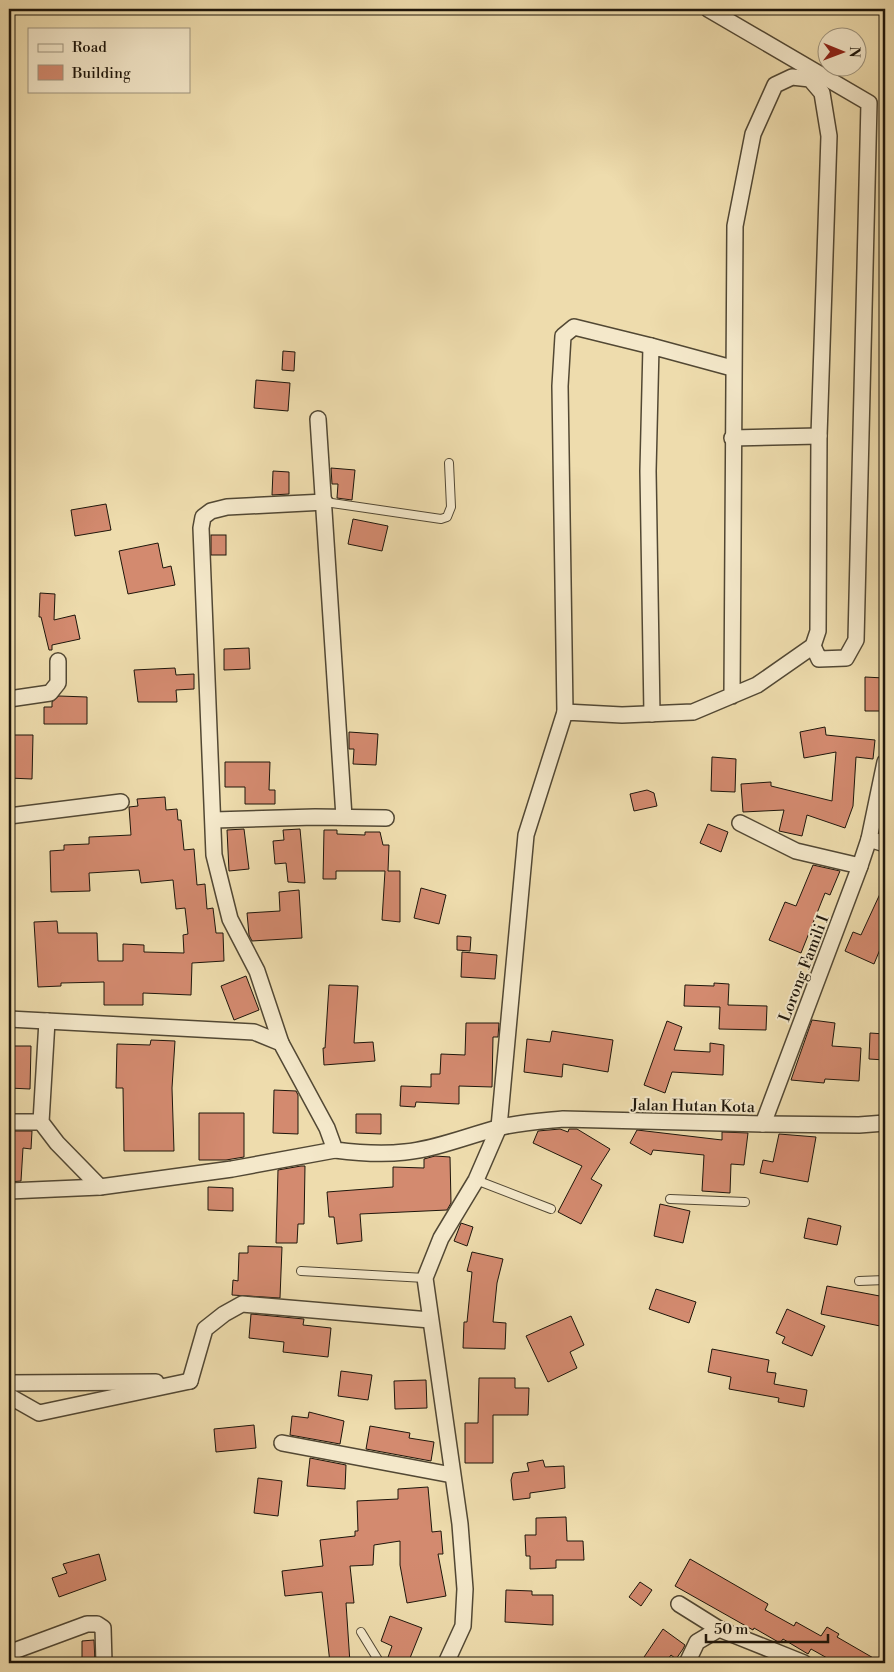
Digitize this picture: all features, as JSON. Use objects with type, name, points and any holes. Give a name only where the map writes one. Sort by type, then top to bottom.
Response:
[{"type":"street","points":[[708,9],[869,103],[856,640],[846,658],[819,658],[812,646]]},
{"type":"street","points":[[564,712],[622,715],[693,712],[732,696],[757,685],[812,646],[818,631],[819,436],[829,136],[822,93],[810,79],[792,77],[775,84],[753,134],[735,226],[732,368],[732,696]]},
{"type":"street","points":[[446,1663],[463,1626],[465,1590],[460,1524],[425,1278],[441,1238],[476,1180],[500,1127],[526,835],[564,712],[560,386],[563,336],[574,327],[732,368]]},
{"type":"street","points":[[651,346],[648,471],[652,714]]},
{"type":"street","points":[[318,419],[325,502],[344,817]]},
{"type":"street","points":[[732,438],[819,436]]},
{"type":"street","points":[[325,502],[227,507],[211,511],[202,517],[201,528],[214,855],[230,918],[257,971],[281,1043],[327,1128],[335,1150]]},
{"type":"street","points":[[9,699],[50,693],[58,683],[58,660]]},
{"type":"street","name":"Lorong Famili I","points":[[763,1124],[860,866],[869,839],[885,762]]},
{"type":"street","points":[[9,816],[120,802]]},
{"type":"street","points":[[214,820],[386,818]]},
{"type":"street","points":[[740,823],[796,851],[860,866]]},
{"type":"street","points":[[869,839],[885,844]]},
{"type":"street","points":[[9,1019],[254,1032],[281,1043]]},
{"type":"street","points":[[47,1021],[41,1122],[57,1143],[100,1187]]},
{"type":"street","name":"Jalan Hutan Kota","points":[[9,1192],[100,1187],[232,1169],[335,1150],[361,1153],[405,1152],[428,1148],[500,1127],[563,1119],[859,1126],[885,1123]]},
{"type":"street","points":[[9,1122],[41,1122]]},
{"type":"street","points":[[190,1381],[205,1329],[224,1314],[242,1304],[430,1320]]},
{"type":"street","points":[[9,1383],[190,1381]]},
{"type":"street","points":[[9,1396],[39,1413],[190,1381]]},
{"type":"street","points":[[282,1443],[452,1475]]},
{"type":"street","points":[[679,1604],[719,1629],[804,1663]]},
{"type":"street","points":[[9,1655],[14,1651],[87,1624],[97,1624],[103,1628],[104,1663]]},
{"type":"street","points":[[687,1663],[697,1642],[719,1629]]},
{"type":"lane","points":[[325,502],[442,519],[447,517],[452,507],[449,463]]},
{"type":"lane","points":[[476,1180],[551,1208]]},
{"type":"lane","points":[[670,1199],[745,1202]]},
{"type":"lane","points":[[301,1270],[425,1278]]},
{"type":"lane","points":[[859,1281],[885,1280]]},
{"type":"lane","points":[[361,1632],[380,1663]]},
{"type":"building","points":[[283,351],[295,352],[294,371],[282,370]]},
{"type":"building","points":[[256,380],[290,383],[288,411],[254,408]]},
{"type":"building","points":[[331,468],[355,470],[352,500],[337,498],[338,484],[332,484]]},
{"type":"building","points":[[273,471],[289,472],[289,494],[272,495]]},
{"type":"building","points":[[106,504],[111,530],[75,536],[71,510]]},
{"type":"building","points":[[353,519],[388,526],[382,551],[348,544]]},
{"type":"building","points":[[211,535],[226,535],[226,555],[211,555]]},
{"type":"building","points":[[158,543],[163,568],[171,566],[175,585],[128,594],[119,551]]},
{"type":"building","points":[[40,593],[55,594],[54,620],[75,615],[80,639],[52,645],[52,650],[49,650],[41,617],[39,617]]},
{"type":"building","points":[[249,648],[250,669],[224,670],[224,649]]},
{"type":"building","points":[[175,668],[176,675],[194,674],[194,689],[176,690],[177,702],[138,702],[134,670]]},
{"type":"building","points":[[865,677],[884,678],[884,711],[865,711]]},
{"type":"building","points":[[59,696],[87,697],[87,724],[44,724],[44,707],[52,707],[52,702]]},
{"type":"building","points":[[825,727],[826,735],[875,740],[873,759],[856,757],[853,806],[845,828],[807,815],[802,836],[779,831],[784,810],[743,812],[741,784],[771,782],[771,786],[832,801],[836,752],[804,758],[800,732]]},
{"type":"building","points":[[349,732],[378,734],[376,765],[353,764],[354,749],[349,749]]},
{"type":"building","points":[[9,735],[33,735],[32,779],[9,778]]},
{"type":"building","points":[[712,757],[736,759],[735,792],[711,791]]},
{"type":"building","points":[[225,762],[270,762],[269,790],[275,790],[275,804],[245,804],[245,787],[225,787]]},
{"type":"building","points":[[647,790],[654,793],[657,806],[634,811],[630,794]]},
{"type":"building","points":[[165,797],[166,810],[177,809],[178,820],[181,820],[184,850],[194,849],[197,885],[205,884],[207,909],[213,908],[216,933],[223,933],[224,961],[192,963],[191,995],[143,993],[143,1005],[104,1005],[104,982],[61,983],[61,986],[38,987],[34,922],[57,921],[58,933],[97,933],[98,961],[123,961],[123,944],[144,945],[144,952],[184,953],[183,935],[188,934],[185,908],[176,909],[173,880],[141,883],[139,870],[89,873],[90,891],[51,892],[50,851],[64,850],[64,845],[89,844],[89,837],[131,835],[129,807],[138,806],[137,799]]},
{"type":"building","points":[[708,824],[728,832],[721,852],[700,843]]},
{"type":"building","points":[[244,829],[249,869],[229,871],[227,830]]},
{"type":"building","points":[[300,829],[305,883],[288,882],[286,863],[275,864],[273,841],[284,840],[283,830]]},
{"type":"building","points":[[324,830],[337,830],[337,834],[365,835],[365,832],[380,832],[383,845],[389,845],[388,871],[400,871],[400,922],[382,920],[385,871],[336,871],[336,879],[323,879]]},
{"type":"building","points":[[813,865],[840,871],[830,895],[825,893],[801,953],[769,940],[785,902],[796,906]]},
{"type":"building","points":[[885,883],[885,949],[881,947],[874,964],[845,951],[853,932],[861,935]]},
{"type":"building","points":[[421,888],[446,895],[439,924],[414,918]]},
{"type":"building","points":[[299,890],[302,938],[252,941],[249,935],[247,913],[280,911],[279,892]]},
{"type":"building","points":[[457,936],[471,937],[470,951],[457,950]]},
{"type":"building","points":[[462,952],[497,955],[495,979],[461,977]]},
{"type":"building","points":[[246,976],[259,1010],[234,1020],[221,986]]},
{"type":"building","points":[[714,983],[729,984],[728,1005],[767,1006],[766,1030],[719,1029],[720,1007],[684,1006],[685,985],[714,986]]},
{"type":"building","points":[[329,985],[358,986],[354,1043],[373,1042],[375,1061],[324,1065],[323,1048],[325,1048]]},
{"type":"building","points":[[812,1020],[835,1023],[832,1046],[861,1048],[859,1081],[825,1079],[824,1083],[791,1080]]},
{"type":"building","points":[[667,1021],[682,1027],[674,1050],[710,1052],[710,1043],[724,1045],[723,1075],[672,1072],[665,1093],[644,1085]]},
{"type":"building","points":[[466,1023],[499,1023],[498,1037],[493,1037],[492,1087],[459,1086],[459,1104],[416,1102],[415,1107],[400,1106],[401,1086],[431,1087],[431,1074],[440,1074],[441,1054],[465,1055]]},
{"type":"building","points":[[552,1031],[613,1040],[608,1072],[563,1064],[562,1077],[524,1072],[527,1039],[550,1042]]},
{"type":"building","points":[[870,1033],[885,1034],[885,1060],[869,1059]]},
{"type":"building","points":[[151,1040],[175,1041],[172,1088],[174,1151],[124,1151],[123,1088],[116,1088],[117,1044],[150,1045]]},
{"type":"building","points":[[11,1046],[31,1046],[30,1089],[9,1088]]},
{"type":"building","points":[[274,1090],[296,1091],[298,1095],[298,1134],[273,1133]]},
{"type":"building","points":[[199,1113],[244,1113],[244,1157],[226,1160],[199,1160]]},
{"type":"building","points":[[356,1114],[381,1114],[381,1134],[356,1133]]},
{"type":"building","points":[[560,1129],[568,1132],[569,1129],[577,1129],[610,1149],[591,1179],[602,1185],[581,1224],[558,1212],[582,1166],[533,1143],[538,1131]]},
{"type":"building","points":[[637,1130],[722,1140],[722,1132],[748,1133],[744,1165],[731,1164],[730,1193],[702,1191],[704,1155],[653,1150],[651,1155],[630,1143]]},
{"type":"building","points":[[9,1131],[32,1131],[31,1149],[23,1148],[21,1181],[9,1182]]},
{"type":"building","points":[[779,1134],[816,1137],[808,1182],[760,1173],[763,1160],[773,1162]]},
{"type":"building","points":[[435,1156],[450,1157],[451,1203],[447,1210],[360,1214],[362,1241],[337,1244],[334,1217],[329,1217],[327,1192],[393,1187],[393,1167],[424,1168],[424,1159]]},
{"type":"building","points":[[305,1166],[304,1224],[298,1224],[297,1243],[276,1243],[278,1170]]},
{"type":"building","points":[[208,1187],[233,1188],[233,1211],[208,1210]]},
{"type":"building","points":[[660,1204],[690,1211],[683,1243],[654,1236]]},
{"type":"building","points":[[808,1218],[841,1226],[837,1245],[804,1238]]},
{"type":"building","points":[[461,1223],[473,1227],[467,1246],[454,1241]]},
{"type":"building","points":[[248,1246],[282,1247],[280,1298],[232,1295],[233,1280],[238,1281],[239,1253],[248,1253]]},
{"type":"building","points":[[472,1252],[503,1259],[497,1283],[493,1322],[506,1323],[505,1349],[463,1348],[464,1322],[467,1322],[472,1272],[467,1271]]},
{"type":"building","points":[[827,1286],[885,1297],[885,1327],[821,1314]]},
{"type":"building","points":[[656,1289],[696,1302],[689,1323],[649,1309]]},
{"type":"building","points":[[787,1309],[825,1326],[812,1356],[782,1343],[785,1337],[776,1333]]},
{"type":"building","points":[[251,1314],[304,1319],[303,1325],[331,1328],[328,1357],[283,1352],[284,1342],[249,1338]]},
{"type":"building","points":[[571,1316],[584,1345],[570,1352],[577,1368],[548,1382],[526,1336]]},
{"type":"building","points":[[712,1349],[769,1360],[767,1372],[776,1373],[774,1384],[807,1390],[804,1407],[778,1402],[779,1398],[729,1389],[731,1377],[708,1372]]},
{"type":"building","points":[[341,1371],[372,1375],[368,1400],[338,1396]]},
{"type":"building","points":[[479,1378],[515,1378],[515,1388],[529,1388],[528,1415],[493,1415],[493,1463],[465,1463],[465,1423],[478,1423]]},
{"type":"building","points":[[426,1380],[427,1408],[395,1409],[394,1381]]},
{"type":"building","points":[[309,1412],[344,1421],[340,1444],[290,1435],[292,1416],[308,1418]]},
{"type":"building","points":[[254,1425],[256,1448],[216,1452],[214,1429]]},
{"type":"building","points":[[370,1426],[410,1433],[409,1438],[434,1442],[431,1461],[366,1449]]},
{"type":"building","points":[[310,1458],[346,1465],[345,1489],[307,1486]]},
{"type":"building","points":[[543,1460],[545,1467],[564,1466],[565,1488],[530,1493],[530,1498],[513,1500],[511,1480],[513,1473],[529,1471],[527,1463]]},
{"type":"building","points":[[258,1478],[282,1481],[278,1516],[254,1513]]},
{"type":"building","points":[[428,1487],[432,1532],[441,1531],[443,1554],[438,1554],[446,1596],[407,1603],[400,1565],[400,1541],[374,1545],[373,1565],[350,1566],[354,1603],[346,1603],[350,1663],[330,1663],[322,1592],[285,1596],[282,1571],[323,1566],[320,1540],[355,1536],[355,1531],[358,1531],[357,1501],[398,1499],[398,1489]]},
{"type":"building","points":[[566,1517],[567,1541],[583,1541],[584,1560],[556,1560],[556,1568],[530,1569],[530,1556],[526,1556],[525,1535],[536,1535],[536,1518]]},
{"type":"building","points":[[99,1554],[106,1580],[59,1597],[52,1578],[67,1573],[63,1564]]},
{"type":"building","points":[[690,1559],[768,1604],[765,1610],[794,1626],[796,1622],[821,1636],[827,1627],[839,1634],[837,1637],[882,1663],[836,1663],[811,1649],[808,1654],[783,1639],[780,1643],[754,1628],[753,1630],[675,1586]]},
{"type":"building","points":[[640,1582],[652,1590],[641,1606],[629,1597]]},
{"type":"building","points":[[506,1590],[532,1591],[532,1595],[553,1595],[553,1625],[505,1622]]},
{"type":"building","points":[[390,1616],[422,1628],[408,1663],[396,1663],[387,1660],[392,1646],[381,1641]]},
{"type":"building","points":[[663,1629],[685,1645],[683,1649],[676,1659],[671,1655],[665,1663],[640,1663]]},
{"type":"building","points":[[94,1640],[95,1663],[82,1663],[82,1641]]}]
